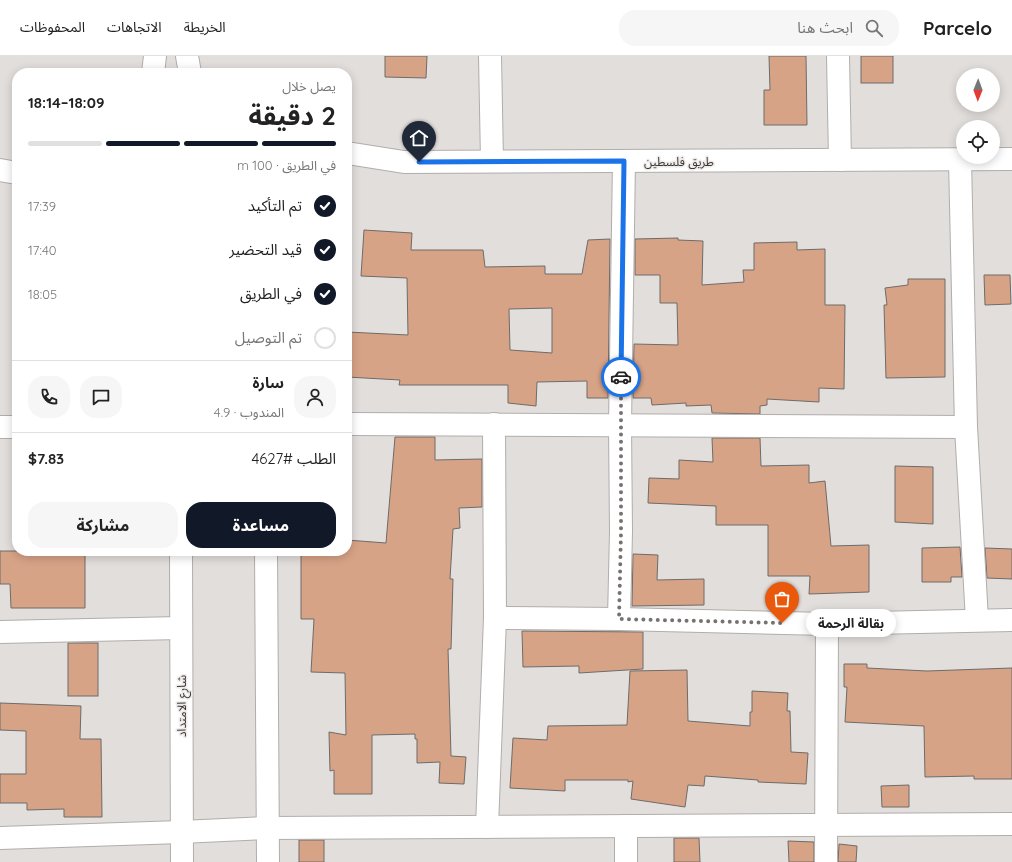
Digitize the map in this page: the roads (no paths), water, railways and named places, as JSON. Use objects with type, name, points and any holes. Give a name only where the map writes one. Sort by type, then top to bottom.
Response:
[{"type":"street","points":[[154,68],[155,56]]},
{"type":"street","points":[[187,56],[189,68]]},
{"type":"street","points":[[490,56],[492,161]]},
{"type":"street","points":[[838,56],[840,160]]},
{"type":"street","name":"طريق فلسطين","points":[[352,154],[404,162],[956,160]]},
{"type":"street","name":"طريق فلسطين","points":[[1000,159],[1012,159]]},
{"type":"street","points":[[619,619],[624,161]]},
{"type":"street","points":[[352,167],[404,162]]},
{"type":"street","points":[[0,166],[12,164]]},
{"type":"street","points":[[960,164],[966,427],[977,620]]},
{"type":"street","points":[[0,170],[12,172]]},
{"type":"street","points":[[352,424],[966,427]]},
{"type":"street","points":[[487,827],[495,618],[494,424]]},
{"type":"street","points":[[0,427],[12,427]]},
{"type":"street","name":"شارع الامتداد","points":[[181,556],[182,862]]},
{"type":"street","points":[[266,556],[268,862]]},
{"type":"street","points":[[495,618],[619,619],[827,624],[1012,620]]},
{"type":"street","points":[[826,862],[827,624]]},
{"type":"street","points":[[0,632],[180,628]]},
{"type":"street","points":[[0,838],[268,828],[1012,824]]},
{"type":"street","points":[[626,826],[626,862]]},
{"type":"place","name":"بقالة الرحمة","points":[[782,623]]}]
